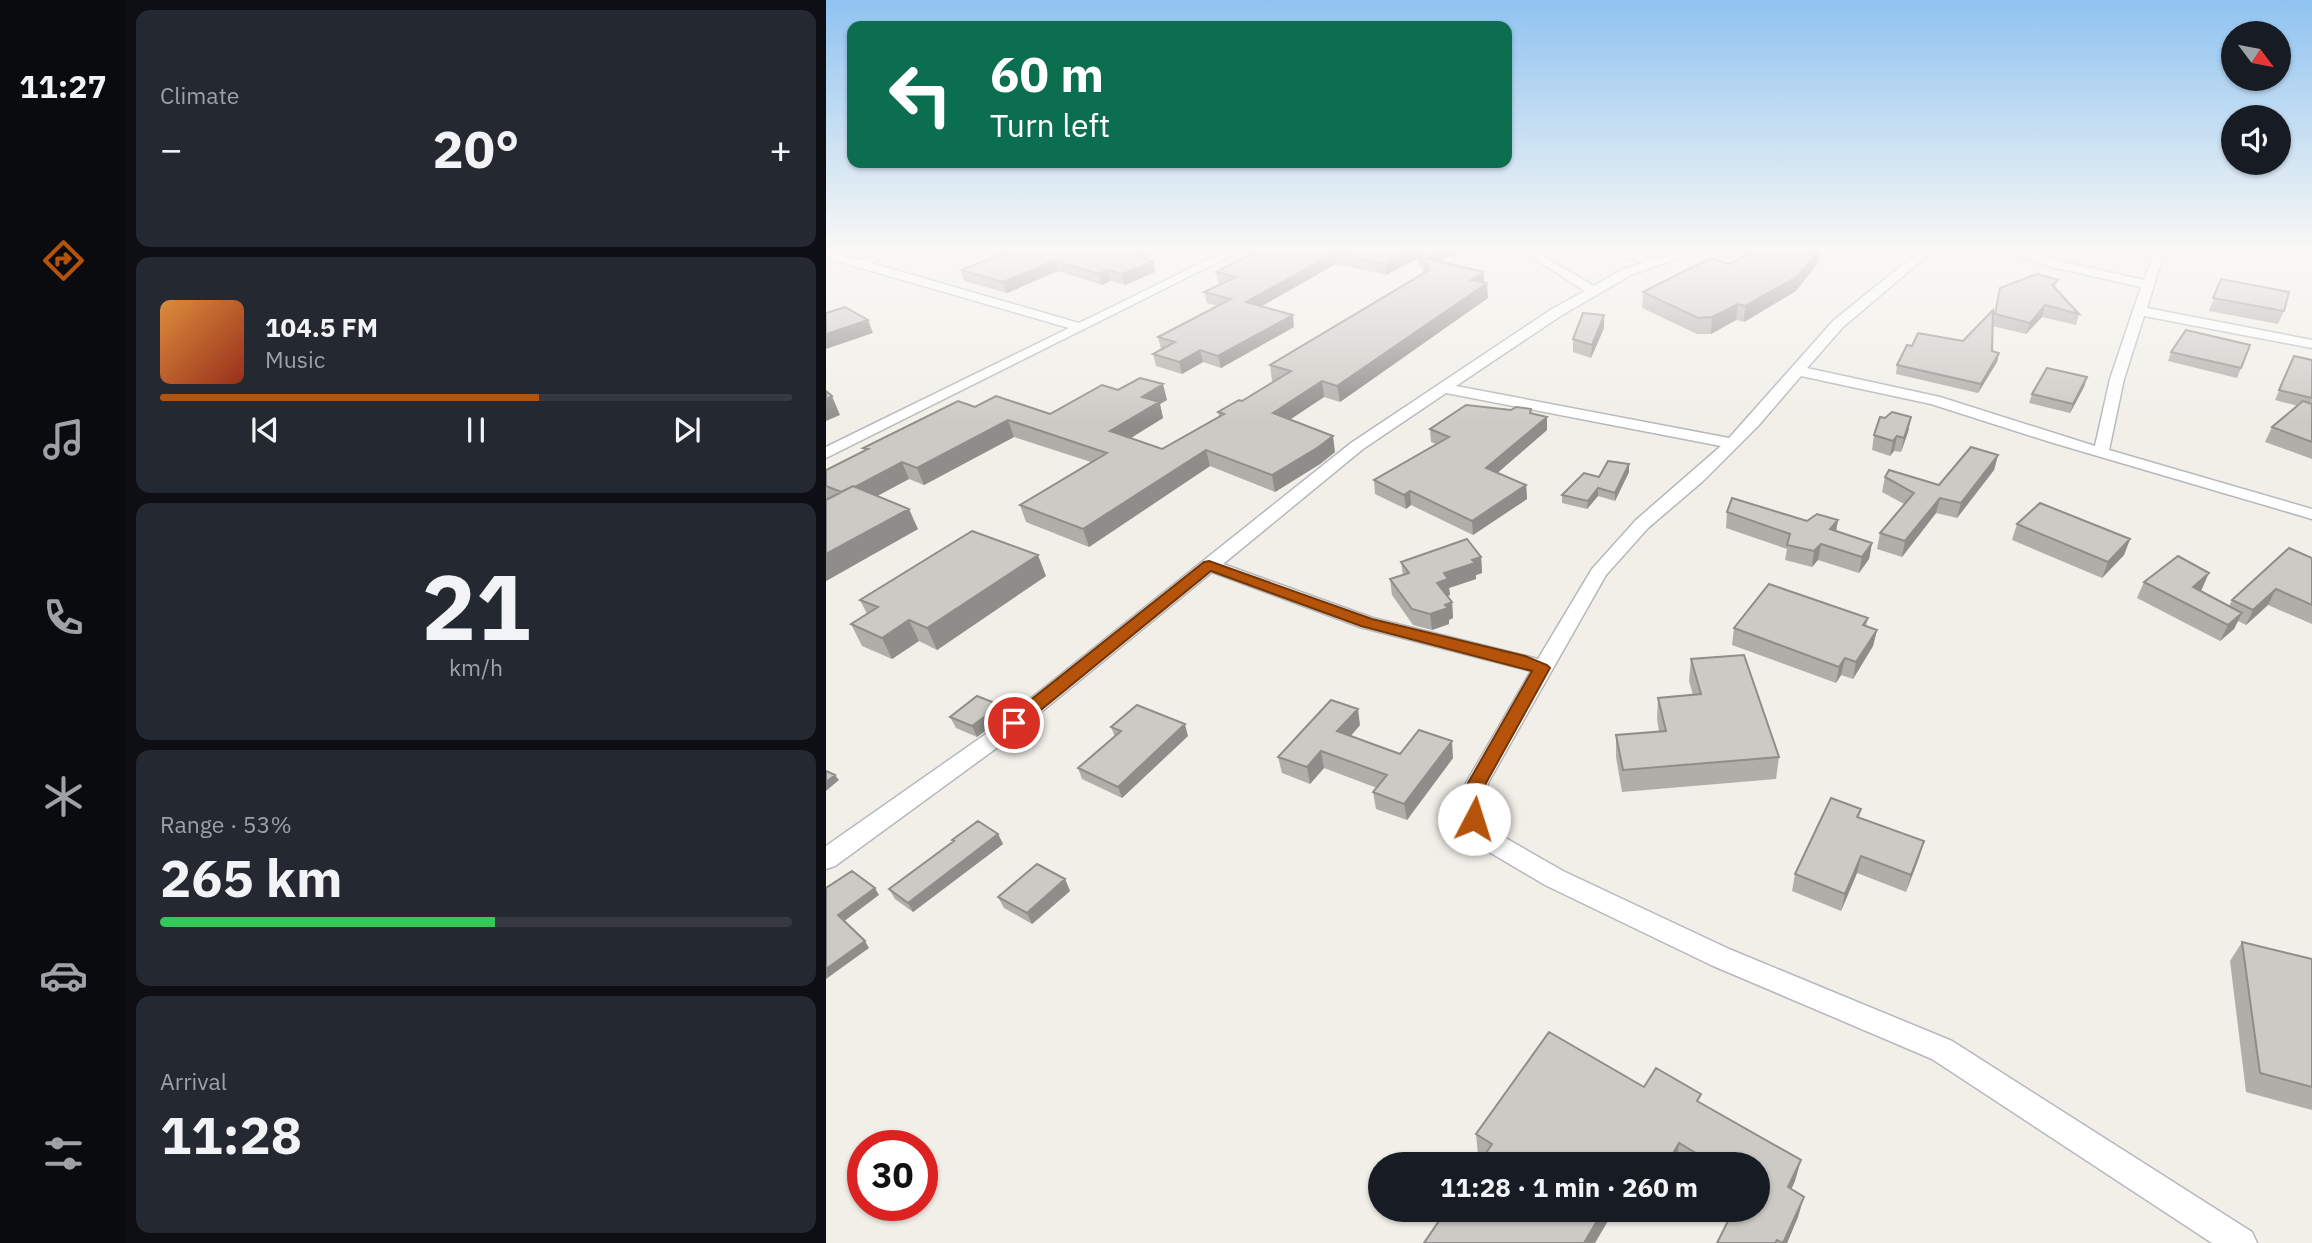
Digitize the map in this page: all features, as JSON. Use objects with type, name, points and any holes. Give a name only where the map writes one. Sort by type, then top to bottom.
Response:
[{"type":"street","points":[[1010,307],[1080,327]]},
{"type":"street","points":[[826,453],[1120,307]]},
{"type":"street","points":[[826,859],[994,739],[1357,446],[1566,307]]},
{"type":"street","points":[[1859,307],[1838,324],[1800,371],[1732,443],[1697,478],[1642,524],[1598,573],[1574,619],[1542,668],[1477,783],[1471,802],[1474,819],[1488,839],[1554,878],[1720,957],[1942,1050],[2241,1243]]},
{"type":"street","points":[[2101,452],[2117,379],[2141,307]]},
{"type":"street","points":[[2140,311],[2312,344]]},
{"type":"street","points":[[1800,371],[1935,400],[2312,514]]},
{"type":"street","points":[[1445,388],[1732,443]]},
{"type":"street","points":[[1209,565],[1367,623],[1542,668]]},
{"type":"building","points":[[845,307],[868,320],[826,334],[826,313]]},
{"type":"building","points":[[1216,307],[1264,307],[1293,315],[1218,356],[1200,350],[1179,362],[1153,354],[1175,342],[1158,337]]},
{"type":"building","points":[[1367,307],[1452,307],[1337,386],[1322,381],[1273,413],[1333,436],[1272,475],[1206,450],[1083,529],[1020,505],[1107,453],[1008,420],[917,468],[902,462],[841,492],[826,486],[826,470],[868,449],[863,448],[958,401],[975,407],[996,396],[1050,414],[1102,385],[1118,390],[1140,378],[1163,384],[1142,397],[1159,402],[1110,431],[1162,449],[1224,414],[1218,412],[1239,400],[1242,401],[1291,371],[1270,365]]},
{"type":"building","points":[[1675,307],[1732,307],[1712,317],[1698,318]]},
{"type":"building","points":[[1996,307],[2043,307],[2030,323],[1995,314]]},
{"type":"building","points":[[2053,307],[2072,307],[2079,314]]},
{"type":"building","points":[[2262,307],[2285,307],[2284,311]]},
{"type":"building","points":[[1993,310],[1992,351],[1999,353],[1981,384],[1897,365],[1907,345],[1912,346],[1918,333],[1963,341]]},
{"type":"building","points":[[1583,313],[1604,315],[1592,345],[1573,339]]},
{"type":"building","points":[[2186,330],[2250,345],[2241,368],[2171,352]]},
{"type":"building","points":[[2294,356],[2312,360],[2312,398],[2279,390]]},
{"type":"building","points":[[2047,368],[2087,377],[2073,404],[2032,394]]},
{"type":"building","points":[[2303,401],[2312,404],[2312,442],[2272,427]]},
{"type":"building","points":[[1466,405],[1511,410],[1516,407],[1531,409],[1530,413],[1547,417],[1486,468],[1526,485],[1472,521],[1410,491],[1404,495],[1374,480],[1449,437],[1430,429]]},
{"type":"building","points":[[1892,412],[1911,417],[1904,438],[1897,436],[1893,441],[1874,435],[1880,417],[1885,418]]},
{"type":"building","points":[[1971,447],[1998,455],[1961,503],[1940,498],[1905,541],[1880,533],[1914,493],[1885,477],[1889,470],[1939,485]]},
{"type":"building","points":[[1608,461],[1629,464],[1615,493],[1598,488],[1588,501],[1562,495],[1584,473],[1599,477]]},
{"type":"building","points":[[853,486],[909,509],[826,554],[826,500]]},
{"type":"building","points":[[1732,498],[1807,521],[1817,514],[1838,520],[1830,529],[1872,543],[1862,557],[1821,544],[1814,551],[1787,545],[1790,534],[1727,512]]},
{"type":"building","points":[[2040,503],[2130,539],[2108,562],[2017,524]]},
{"type":"building","points":[[972,531],[1038,555],[927,628],[909,620],[882,638],[851,624],[878,607],[860,600]]},
{"type":"building","points":[[1467,539],[1481,557],[1472,560],[1475,563],[1444,573],[1448,579],[1437,583],[1452,602],[1445,605],[1448,608],[1430,614],[1412,609],[1390,579],[1409,573],[1401,562]]},
{"type":"building","points":[[2289,548],[2312,558],[2312,605],[2276,589],[2253,610],[2232,600]]},
{"type":"building","points":[[2178,556],[2209,573],[2193,587],[2242,613],[2228,625],[2144,582]]},
{"type":"building","points":[[1769,584],[1868,618],[1863,625],[1877,630],[1856,662],[1845,658],[1839,667],[1734,628]]},
{"type":"building","points":[[1744,655],[1779,757],[1623,770],[1616,735],[1666,731],[1658,698],[1701,694],[1691,659]]},
{"type":"building","points":[[977,696],[1000,705],[972,726],[950,717]]},
{"type":"building","points":[[1331,700],[1358,709],[1337,731],[1400,754],[1419,730],[1452,741],[1404,804],[1373,792],[1387,775],[1321,751],[1307,767],[1278,757]]},
{"type":"building","points":[[1137,705],[1185,724],[1118,787],[1078,768],[1121,731],[1111,727]]},
{"type":"building","points":[[826,771],[835,775],[826,782]]},
{"type":"building","points":[[1831,798],[1861,809],[1857,817],[1924,841],[1911,875],[1861,856],[1845,894],[1795,874]]},
{"type":"building","points":[[978,821],[998,834],[908,903],[889,889],[954,841],[952,840]]},
{"type":"building","points":[[1037,864],[1065,879],[1027,913],[998,897]]},
{"type":"building","points":[[852,871],[875,888],[838,915],[865,941],[826,969],[826,888]]},
{"type":"building","points":[[2242,942],[2312,959],[2312,1087],[2260,1073]]},
{"type":"building","points":[[1549,1032],[1644,1087],[1656,1068],[1701,1094],[1697,1101],[1801,1160],[1788,1187],[1804,1197],[1783,1243],[1777,1240],[1775,1243],[1717,1243],[1728,1222],[1770,1222],[1770,1152],[1694,1152],[1679,1143],[1674,1152],[1487,1152],[1492,1144],[1476,1134]]},
{"type":"building","points":[[1438,1222],[1596,1222],[1584,1243],[1424,1243]]},
{"type":"route","points":[[1014,723],[1209,565],[1367,623],[1542,668],[1477,783],[1471,802],[1474,819]]}]
